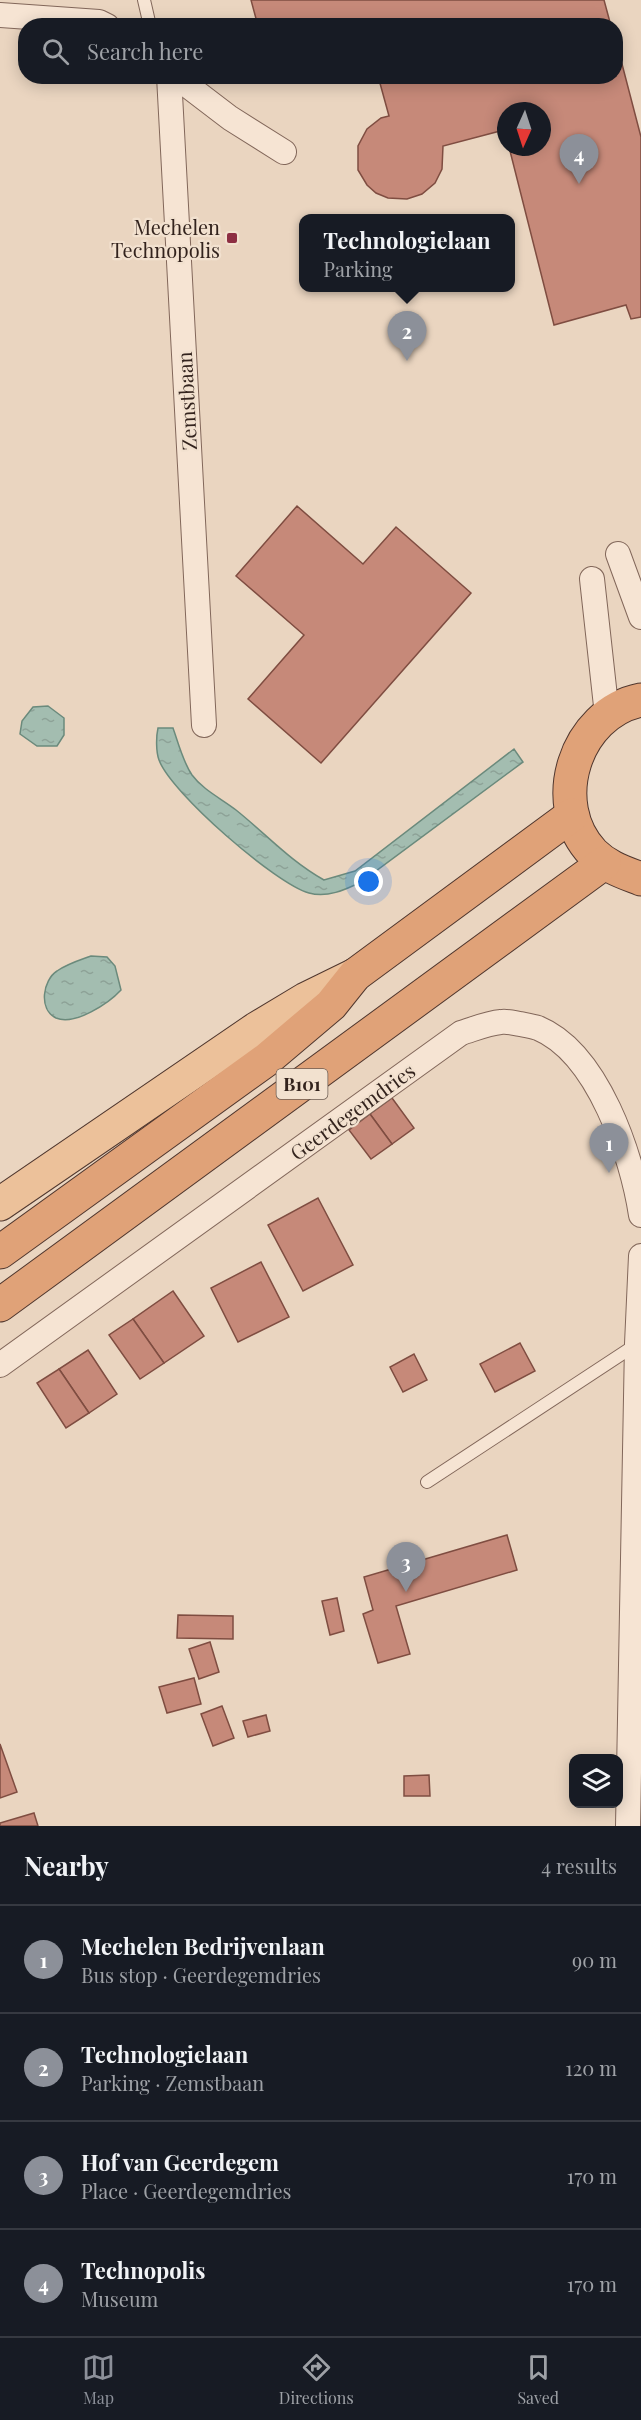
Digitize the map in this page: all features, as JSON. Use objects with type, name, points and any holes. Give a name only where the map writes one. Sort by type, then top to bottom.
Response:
[{"type":"highway","points":[[641,700],[626,703],[607,715],[581,744],[573,764],[569,793],[577,830],[592,852],[615,870],[641,879]]},
{"type":"highway","name":"B101","points":[[0,1252],[266,1060],[331,1005],[355,975],[572,815]]},
{"type":"highway","name":"B101","points":[[0,1305],[604,863]]},
{"type":"main road","name":"B101","points":[[0,1203],[256,1029],[306,999],[355,975]]},
{"type":"street","points":[[0,15],[42,18]]},
{"type":"street","name":"Zemstbaan","points":[[169,84],[204,725]]},
{"type":"street","points":[[186,84],[231,118],[284,152]]},
{"type":"street","points":[[618,554],[641,617]]},
{"type":"street","points":[[592,579],[607,715]]},
{"type":"street","name":"Geerdegemdries","points":[[0,1365],[461,1033],[502,1021],[537,1028],[564,1045],[591,1077],[613,1118],[626,1150],[637,1187],[641,1215]]},
{"type":"street","points":[[628,1826],[638,1467],[637,1344],[641,1256]]},
{"type":"lane","points":[[144,0],[148,18]]},
{"type":"lane","points":[[427,1482],[637,1344]]},
{"type":"water","points":[[48,706],[64,718],[64,735],[57,746],[37,746],[20,734],[22,721],[33,707]]},
{"type":"water","points":[[158,728],[173,728],[186,764],[192,775],[202,785],[236,810],[278,847],[324,880],[355,871],[514,749],[523,762],[361,882],[349,888],[322,895],[309,893],[273,873],[226,836],[203,814],[168,775],[159,760]]},
{"type":"water","points":[[91,956],[107,957],[115,966],[121,990],[100,1007],[82,1016],[64,1020],[56,1018],[50,1014],[45,1002],[44,994],[48,981],[61,969]]},
{"type":"building","points":[[251,0],[604,0],[609,18],[256,18]]},
{"type":"building","points":[[623,68],[641,137],[641,317],[631,319],[626,305],[554,325],[511,156],[551,156],[551,102],[497,102],[497,132],[443,146],[442,169],[435,183],[422,194],[407,199],[388,198],[376,193],[367,185],[358,170],[358,146],[367,129],[381,118],[389,116],[380,84],[623,84]]},
{"type":"building","points":[[297,506],[363,564],[396,527],[471,593],[321,763],[248,699],[304,635],[236,576]]},
{"type":"building","points":[[392,1098],[414,1128],[392,1144],[370,1114]]},
{"type":"building","points":[[370,1114],[392,1144],[371,1159],[349,1130]]},
{"type":"building","points":[[318,1198],[353,1265],[303,1291],[268,1225]]},
{"type":"building","points":[[261,1262],[289,1317],[238,1342],[211,1288]]},
{"type":"building","points":[[173,1291],[204,1336],[164,1363],[133,1319]]},
{"type":"building","points":[[133,1319],[164,1363],[140,1379],[109,1335]]},
{"type":"building","points":[[520,1343],[535,1371],[495,1392],[480,1364]]},
{"type":"building","points":[[88,1350],[117,1394],[89,1413],[59,1369]]},
{"type":"building","points":[[414,1354],[427,1380],[403,1392],[390,1367]]},
{"type":"building","points":[[59,1369],[89,1413],[66,1428],[37,1383]]},
{"type":"building","points":[[507,1535],[517,1570],[396,1606],[410,1654],[378,1663],[363,1614],[373,1610],[364,1577]]},
{"type":"building","points":[[337,1598],[344,1631],[330,1635],[322,1601]]},
{"type":"building","points":[[178,1615],[233,1616],[233,1639],[177,1638]]},
{"type":"building","points":[[210,1642],[219,1672],[199,1679],[189,1649]]},
{"type":"building","points":[[194,1678],[201,1704],[167,1713],[159,1687]]},
{"type":"building","points":[[222,1706],[234,1738],[213,1746],[201,1714]]},
{"type":"building","points":[[266,1715],[270,1731],[248,1737],[243,1721]]},
{"type":"building","points":[[0,1744],[17,1792],[0,1798]]},
{"type":"building","points":[[429,1775],[430,1796],[404,1796],[404,1776]]},
{"type":"building","points":[[34,1813],[38,1826],[0,1826],[0,1823]]},
{"type":"place","name":"Technopolis","points":[[579,184]]},
{"type":"place","name":"Mechelen Technopolis","points":[[232,238]]},
{"type":"place","name":"Technologielaan","points":[[407,361]]},
{"type":"place","name":"Mechelen Bedrijvenlaan","points":[[609,1173]]},
{"type":"place","name":"Hof van Geerdegem","points":[[406,1592]]}]
